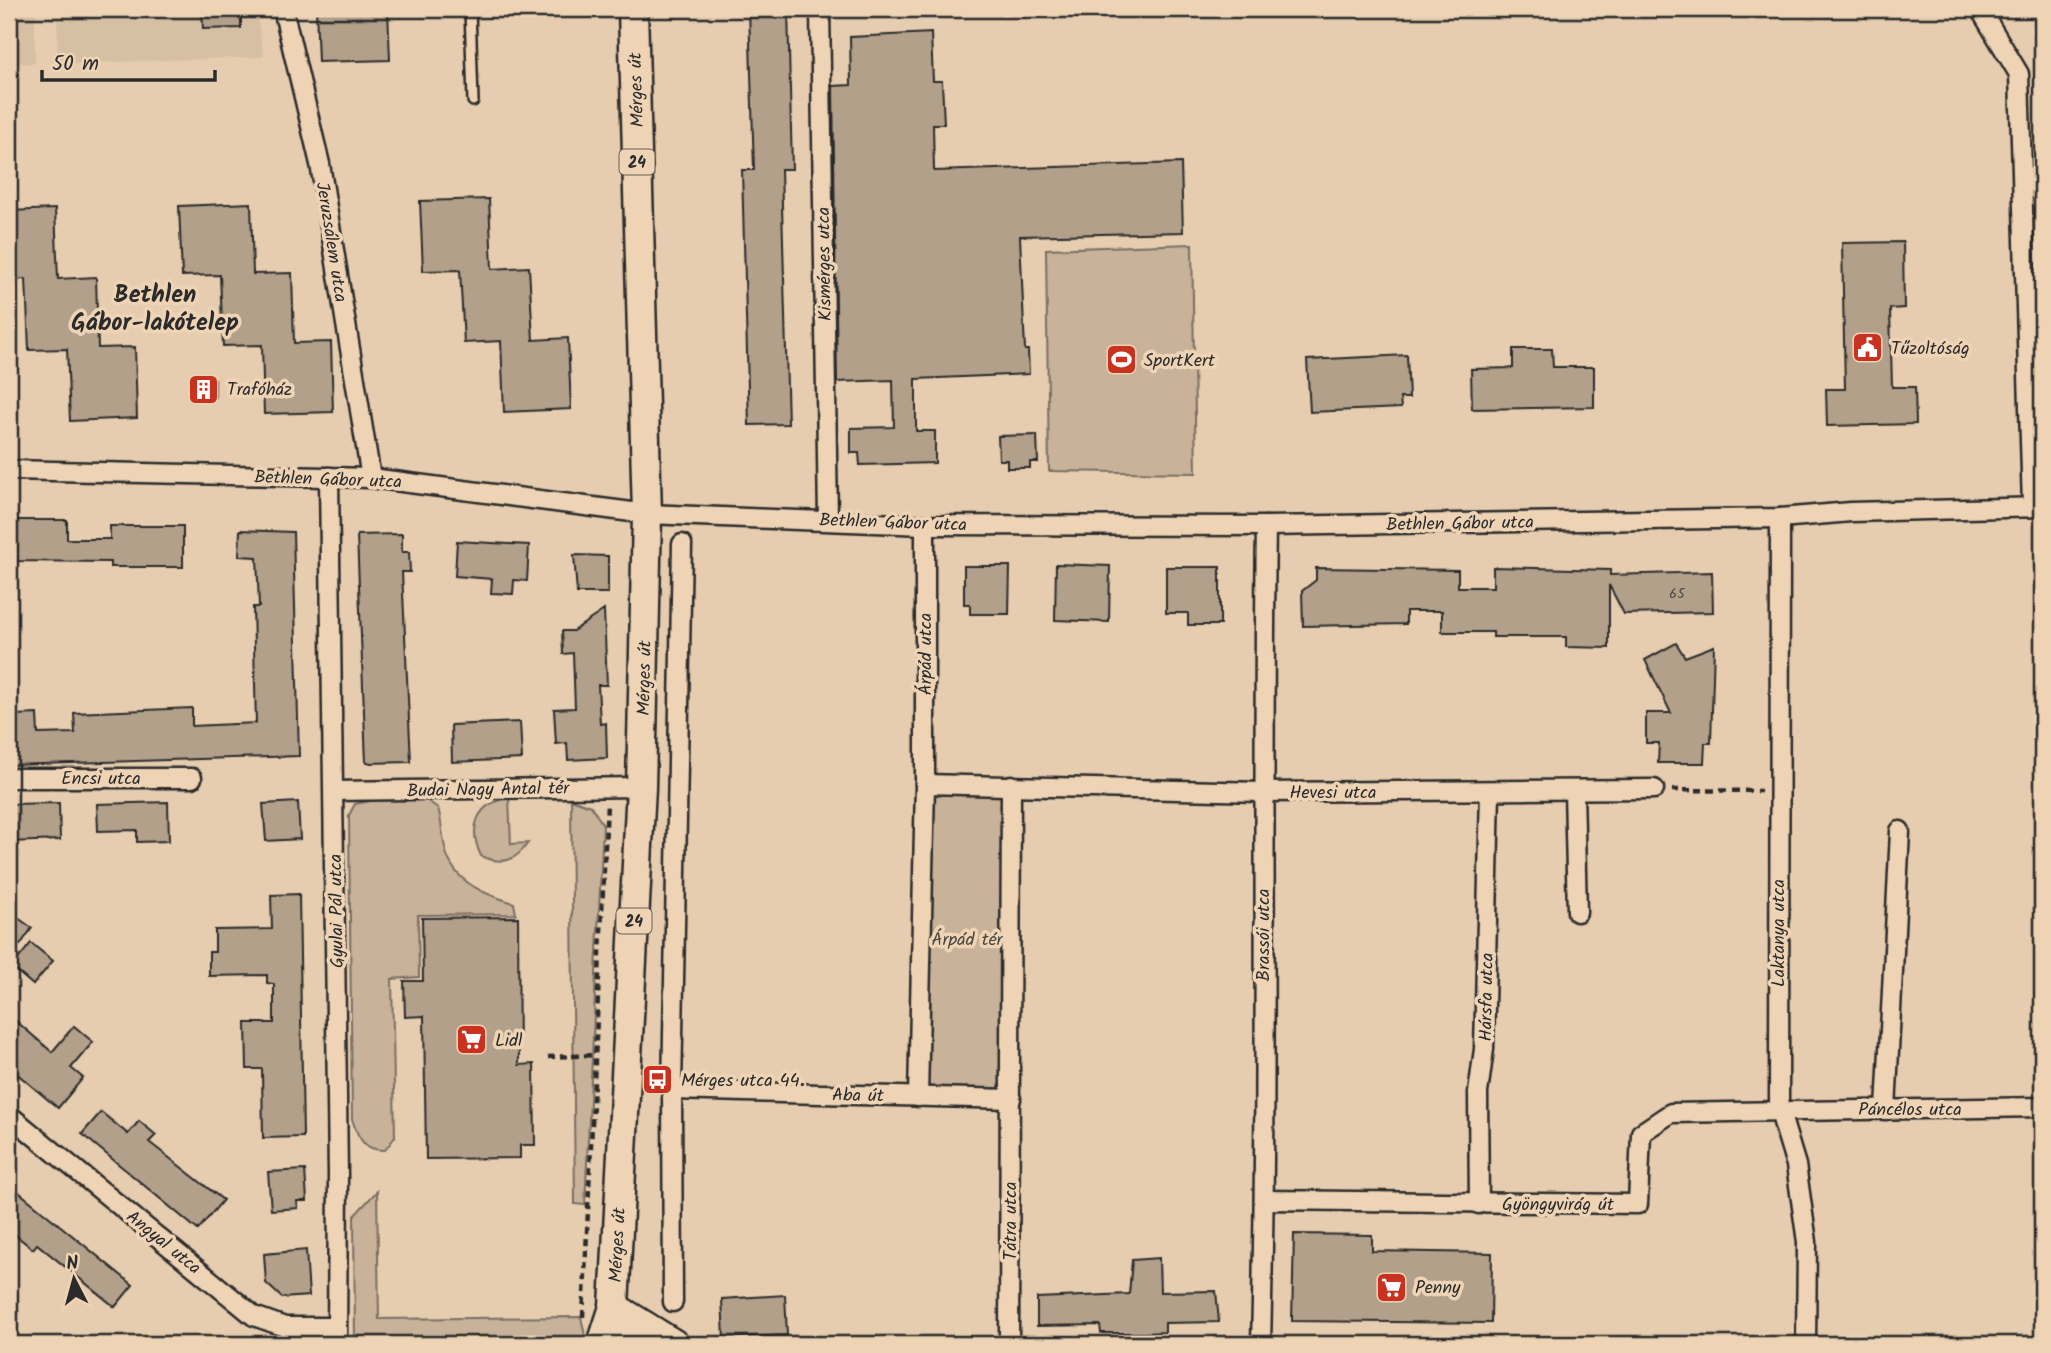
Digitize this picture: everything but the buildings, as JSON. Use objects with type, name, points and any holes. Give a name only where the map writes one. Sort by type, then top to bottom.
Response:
[{"type":"main road","name":"Mérges út","points":[[629,1344],[614,1307],[641,787],[647,514],[633,9]]},
{"type":"main road","points":[[591,1341],[614,1307],[674,1344]]},
{"type":"street","name":"Jeruzsálem utca","points":[[283,9],[320,164],[371,478]]},
{"type":"street","name":"Kismérges utca","points":[[825,9],[828,520]]},
{"type":"street","points":[[1980,9],[2019,74],[2037,507]]},
{"type":"street","name":"Bethlen Gábor utca","points":[[9,470],[371,478],[647,514],[925,525],[1266,526],[1780,518],[1852,512],[2037,507]]},
{"type":"street","name":"Gyulai Pál utca","points":[[329,477],[338,1175],[337,1336]]},
{"type":"street","name":"Laktanya utca","points":[[1780,518],[1779,1109],[1796,1165],[1807,1242],[1806,1344]]},
{"type":"street","name":"Árpád utca","points":[[925,525],[925,784]]},
{"type":"street","name":"Brassói utca","points":[[1261,1344],[1264,1200],[1262,792],[1266,526]]},
{"type":"street","name":"Mérges út","points":[[673,1302],[672,1090],[682,544]]},
{"type":"street","name":"Encsi utca","points":[[9,778],[192,778]]},
{"type":"street","points":[[925,784],[1011,785],[1011,1099],[918,1097],[925,784]]},
{"type":"street","name":"Hevesi utca","points":[[1011,785],[1262,792],[1654,789]]},
{"type":"street","name":"Budai Nagy Antal tér","points":[[334,792],[641,787]]},
{"type":"street","name":"Hársfa utca","points":[[1479,1204],[1478,1093],[1485,1049],[1490,790]]},
{"type":"street","points":[[1574,791],[1577,912]]},
{"type":"street","points":[[1886,1110],[1900,831]]},
{"type":"street","name":"Aba út","points":[[672,1090],[918,1097]]},
{"type":"street","name":"Tátra utca","points":[[1009,1344],[1011,1099]]},
{"type":"street","name":"Páncélos utca","points":[[1779,1109],[2042,1107]]},
{"type":"street","name":"Gyöngyvirág út","points":[[1264,1200],[1638,1204],[1641,1133],[1671,1113],[1779,1109]]},
{"type":"street","name":"Angyal utca","points":[[9,1115],[254,1316],[285,1327],[337,1336]]},
{"type":"lane","points":[[470,9],[473,101]]},
{"type":"path","points":[[406,1344],[591,1341],[595,1055],[608,787]]},
{"type":"path","points":[[1654,789],[1779,791]]},
{"type":"path","points":[[548,1057],[595,1055]]},
{"type":"shaded area","points":[[9,9],[35,9],[35,63],[9,64]]},
{"type":"shaded area","points":[[90,9],[256,9],[264,57],[58,64],[57,19],[90,18]]},
{"type":"green space","name":"SportKert","points":[[1192,244],[1196,473],[1049,471],[1046,249]]},
{"type":"green space","name":"Árpád tér","points":[[930,787],[1007,789],[1007,1094],[925,1089]]},
{"type":"green space","points":[[396,796],[425,799],[438,808],[446,852],[456,872],[483,892],[514,903],[516,914],[418,915],[419,977],[392,979],[395,1137],[385,1150],[378,1150],[363,1142],[352,1119],[349,815],[355,804]]},
{"type":"green space","points":[[509,798],[511,844],[528,843],[508,860],[481,856],[475,836],[478,818],[489,805]]},
{"type":"green space","points":[[571,799],[591,806],[603,825],[585,1205],[575,1204]]},
{"type":"green space","points":[[377,1191],[379,1319],[581,1317],[585,1335],[581,1344],[355,1344],[354,1216]]},
{"type":"place","name":"Tűzoltóság","points":[[1868,348]]},
{"type":"place","name":"SportKert","points":[[1121,360]]},
{"type":"place","name":"Trafóház","points":[[204,389]]},
{"type":"place","name":"Lidl","points":[[472,1040]]},
{"type":"place","name":"Mérges utca 44.","points":[[658,1080]]},
{"type":"place","name":"Penny","points":[[1392,1287]]},
{"type":"district","name":"Bethlen Gábor-lakótelep","points":[[155,308]]}]
